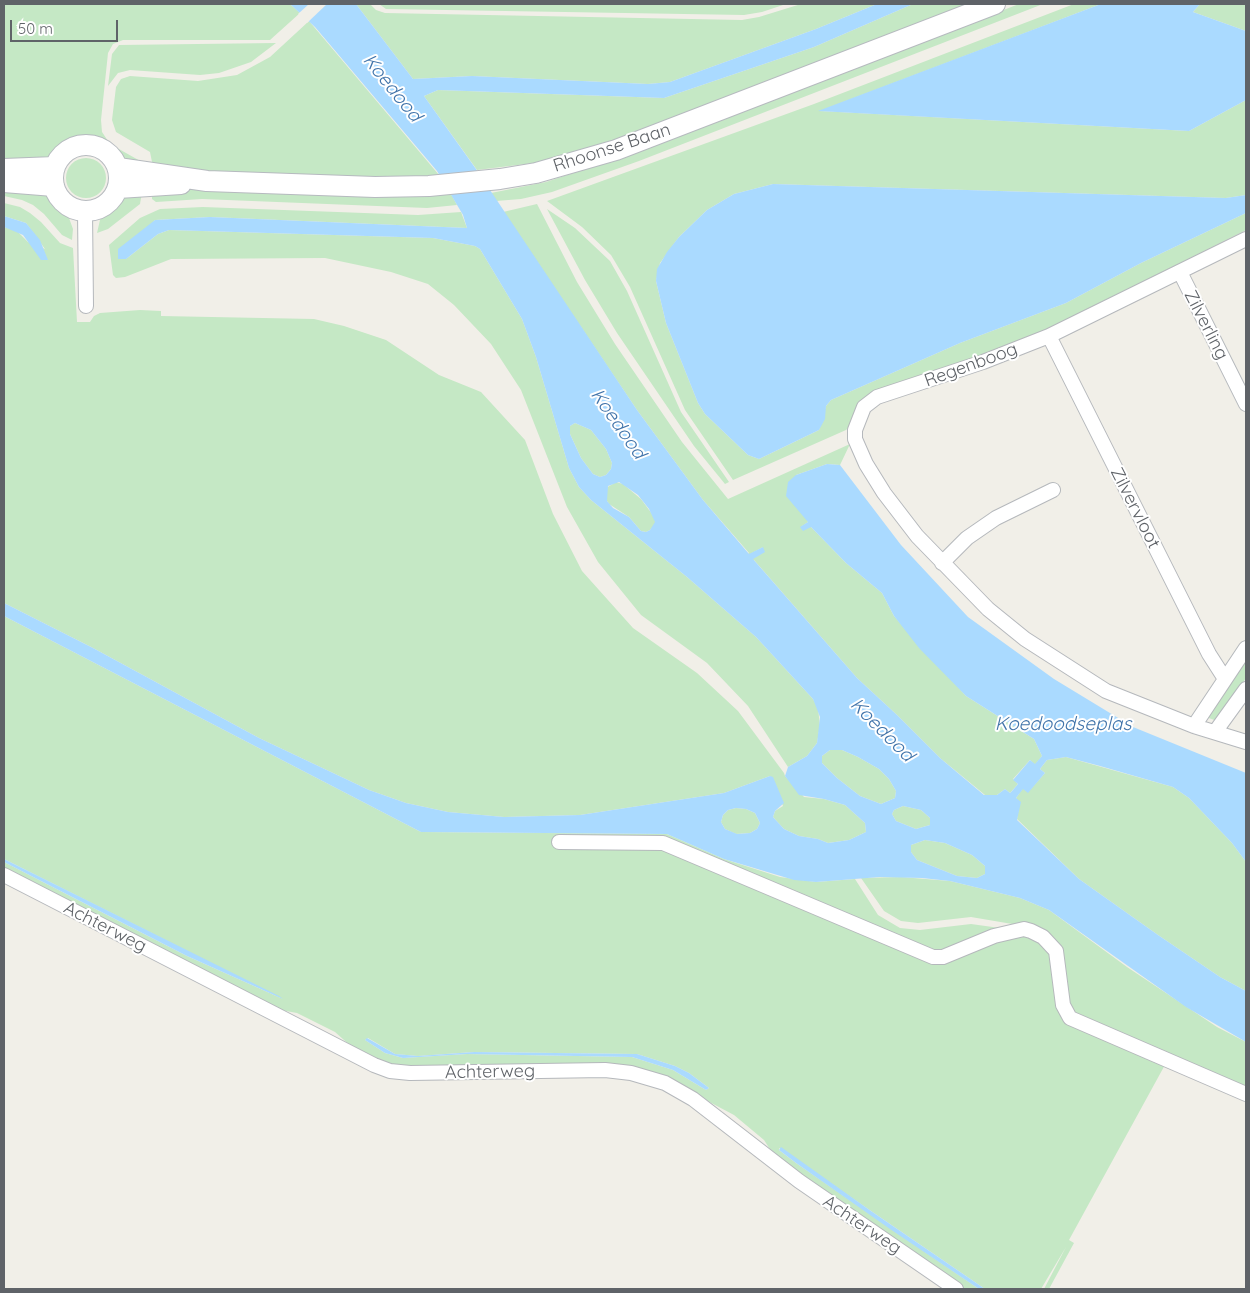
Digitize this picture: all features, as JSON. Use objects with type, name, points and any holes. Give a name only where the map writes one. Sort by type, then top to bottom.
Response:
[{"type":"main road","name":"Rhoonse Baan","points":[[118,178],[149,187],[207,181],[347,187],[429,186],[500,180],[536,173],[616,150],[995,4]]},
{"type":"main road","points":[[86,145],[106,151],[118,178],[114,198],[106,205],[85,211],[65,204],[54,177],[67,151],[86,145]]},
{"type":"main road","points":[[4,169],[54,177]]},
{"type":"main road","points":[[4,182],[54,177]]},
{"type":"street","points":[[85,211],[86,306]]},
{"type":"street","name":"Regenboog","points":[[1246,239],[1049,336],[983,362],[877,397],[864,407],[858,418],[856,439],[866,464],[884,493],[911,528],[942,563],[988,609],[1026,639],[1106,691],[1194,726],[1246,742]]},
{"type":"street","name":"Zilverling","points":[[1180,272],[1246,404]]},
{"type":"street","name":"Zilvervloot","points":[[1049,336],[1209,654],[1225,679]]},
{"type":"street","points":[[942,563],[967,538],[996,518],[1053,490]]},
{"type":"street","points":[[1194,726],[1246,648]]},
{"type":"street","points":[[1215,732],[1246,689]]},
{"type":"street","points":[[559,842],[663,843],[933,957],[943,957],[994,936],[1024,929],[1031,931],[1043,937],[1056,951],[1060,966],[1063,1005],[1070,1018],[1246,1094]]},
{"type":"street","name":"Achterweg","points":[[4,875],[374,1065],[390,1071],[605,1070],[631,1073],[665,1083],[693,1099],[799,1182],[956,1289]]},
{"type":"green space","points":[[4,4],[290,4],[300,13],[270,40],[123,40],[113,44],[108,53],[101,120],[102,132],[110,144],[142,162],[120,159],[106,144],[86,139],[68,144],[49,159],[4,165]]},
{"type":"green space","points":[[356,4],[370,4],[376,10],[385,13],[742,20],[759,17],[801,4],[877,4],[816,29],[670,82],[648,84],[472,76],[413,79]]},
{"type":"green space","points":[[379,4],[786,4],[762,12],[744,15],[386,9]]},
{"type":"green space","points":[[913,4],[972,4],[614,142],[550,161],[477,170],[424,96],[438,90],[664,98],[814,47]]},
{"type":"green space","points":[[1019,4],[1043,4],[639,161],[552,192],[521,199],[496,201],[491,193],[546,182],[633,153]]},
{"type":"green space","points":[[1074,4],[1101,4],[820,111],[1189,131],[1246,100],[1246,195],[1226,198],[773,184],[734,194],[707,210],[679,237],[660,263],[656,281],[666,323],[698,403],[705,414],[748,455],[759,459],[819,430],[826,406],[831,400],[960,343],[1066,303],[1141,263],[1246,213],[1246,230],[1062,323],[998,350],[896,386],[846,430],[733,480],[685,410],[630,287],[611,255],[582,227],[547,201],[814,104]]},
{"type":"green space","points":[[1200,4],[1246,4],[1246,31],[1193,12]]},
{"type":"green space","points":[[309,21],[439,175],[390,179],[187,171],[153,167],[150,152],[116,132],[112,120],[116,87],[121,79],[130,76],[198,81],[237,75],[270,57]]},
{"type":"green space","points":[[276,43],[251,62],[219,73],[200,75],[130,70],[118,73],[108,86],[112,54],[119,45]]},
{"type":"green space","points":[[86,158],[100,164],[106,178],[100,192],[86,198],[72,192],[66,178],[72,164]]},
{"type":"green space","points":[[4,187],[47,193],[69,218],[73,229],[72,240],[62,235],[44,214],[33,205],[22,200],[4,196]]},
{"type":"green space","points":[[207,189],[419,196],[451,194],[457,205],[427,208],[202,199],[156,202],[152,199],[152,192]]},
{"type":"green space","points":[[142,192],[140,204],[108,229],[97,233],[100,220],[105,213],[126,195]]},
{"type":"green space","points":[[4,203],[20,207],[30,213],[60,243],[73,248],[77,322],[90,322],[94,316],[100,313],[140,310],[161,311],[161,316],[314,319],[344,326],[386,340],[439,375],[481,392],[525,440],[553,514],[582,571],[633,628],[697,673],[738,711],[785,776],[804,797],[824,799],[845,805],[865,823],[866,832],[849,840],[828,843],[818,839],[799,836],[784,829],[773,817],[775,811],[783,806],[770,776],[724,793],[580,815],[504,817],[448,812],[406,803],[369,790],[259,738],[93,648],[4,603],[4,227],[17,231],[28,242],[45,249],[26,223],[4,216]]},
{"type":"green space","points":[[537,204],[577,282],[615,344],[682,442],[728,499],[850,444],[840,465],[827,464],[796,475],[808,522],[801,527],[811,527],[846,563],[882,593],[894,616],[966,696],[1034,739],[1042,756],[1035,765],[1030,760],[1013,779],[1018,784],[1010,793],[1005,789],[997,795],[985,795],[940,758],[857,678],[754,560],[748,562],[763,547],[745,557],[749,553],[703,500],[637,410],[503,212]]},
{"type":"green space","points":[[203,207],[418,215],[461,212],[467,228],[210,217],[155,220],[126,259],[158,234],[169,230],[433,238],[475,246],[480,249],[522,319],[536,357],[569,468],[579,487],[591,500],[687,577],[756,637],[813,699],[818,708],[820,726],[817,743],[807,756],[788,767],[748,706],[707,663],[641,615],[598,562],[567,507],[521,390],[491,344],[454,305],[428,284],[391,272],[325,258],[171,259],[125,277],[116,278],[113,275],[109,245],[140,218],[160,209]]},
{"type":"green space","points":[[547,209],[575,228],[610,261],[627,291],[681,412],[729,482],[725,484],[694,446],[617,333],[585,280]]},
{"type":"green space","points":[[575,423],[591,430],[606,449],[612,463],[611,469],[606,475],[600,477],[593,474],[581,458],[570,434],[570,426]]},
{"type":"green space","points":[[616,482],[623,484],[641,499],[655,518],[655,525],[650,530],[646,532],[641,531],[629,517],[609,504],[605,498],[606,488]]},
{"type":"green space","points":[[4,616],[421,832],[667,834],[724,859],[780,877],[816,882],[855,879],[878,915],[900,928],[920,930],[971,924],[1007,929],[947,951],[930,953],[663,838],[559,839],[559,845],[655,845],[665,847],[915,955],[932,960],[944,959],[1007,937],[1021,934],[1035,937],[1053,953],[1058,1001],[1067,1020],[1141,1053],[1147,1059],[1166,1063],[1069,1240],[1074,1243],[1049,1289],[1044,1289],[1066,1247],[1041,1289],[985,1289],[779,1148],[796,1163],[979,1289],[963,1289],[800,1178],[777,1160],[764,1140],[734,1115],[664,1078],[631,1069],[604,1067],[399,1069],[389,1067],[362,1056],[335,1032],[297,1013],[275,1009],[4,870],[4,862],[187,956],[283,999],[4,859]],"holes":[[[368,1038],[395,1054],[418,1056],[474,1052],[637,1054],[675,1066],[689,1073],[709,1088],[706,1090],[673,1070],[632,1057],[467,1054],[403,1058],[385,1053],[365,1040]]]},
{"type":"green space","points":[[1246,658],[1246,678],[1217,721],[1206,717]]},
{"type":"green space","points":[[830,750],[842,750],[879,769],[889,779],[896,791],[895,798],[881,804],[860,796],[822,763],[822,756]]},
{"type":"green space","points":[[1066,757],[1173,787],[1189,798],[1232,843],[1246,862],[1246,991],[1220,977],[1079,879],[1017,819],[1019,806],[1016,798],[1023,788],[1028,792],[1045,773],[1040,769],[1047,760]]},
{"type":"green space","points":[[903,806],[921,810],[930,818],[930,825],[916,829],[896,821],[892,814],[894,810]]},
{"type":"green space","points":[[736,808],[746,809],[755,813],[760,823],[757,829],[750,833],[736,834],[725,829],[721,822],[723,815],[728,810]]},
{"type":"green space","points":[[925,840],[945,843],[972,855],[985,866],[985,874],[977,878],[957,876],[917,860],[911,852],[911,845]]},
{"type":"green space","points":[[901,877],[950,881],[1020,898],[1049,910],[1127,967],[1217,1027],[1246,1042],[1246,1091],[1071,1013],[1062,959],[1024,926],[971,917],[918,923],[901,921],[884,911],[861,878]]},
{"type":"water","points":[[290,4],[356,4],[413,79],[472,76],[648,84],[670,82],[816,29],[877,4],[913,4],[814,47],[664,98],[438,90],[424,96],[476,169],[637,410],[703,500],[749,554],[763,547],[765,552],[753,559],[857,678],[940,758],[984,795],[997,795],[1005,789],[1010,793],[1012,791],[1018,784],[1013,780],[1030,760],[1035,764],[1042,756],[1034,739],[966,696],[919,648],[894,616],[882,593],[846,563],[811,527],[803,531],[800,527],[808,522],[786,496],[788,482],[796,475],[827,464],[840,465],[901,545],[968,617],[1054,679],[1133,727],[1246,773],[1246,862],[1232,843],[1189,798],[1173,787],[1100,766],[1066,757],[1047,760],[1040,769],[1045,773],[1028,793],[1023,789],[1016,798],[1021,802],[1017,820],[1079,879],[1220,977],[1246,991],[1246,1042],[1186,1007],[1049,910],[1020,898],[950,881],[922,878],[880,877],[816,882],[794,880],[724,859],[667,834],[421,832],[4,616],[4,603],[93,648],[259,738],[369,790],[406,803],[448,812],[504,817],[580,815],[724,793],[770,776],[773,777],[784,803],[775,811],[773,817],[784,829],[799,836],[818,839],[828,843],[849,840],[866,832],[865,823],[845,805],[799,795],[785,776],[788,767],[807,756],[817,743],[820,717],[813,699],[756,637],[687,577],[591,500],[579,487],[569,468],[536,357],[522,319],[480,249],[475,246],[433,238],[169,230],[158,234],[126,259],[118,259],[118,249],[155,220],[210,217],[467,228],[463,215],[437,171],[315,27]],"holes":[[[575,423],[591,430],[606,449],[612,463],[611,469],[606,475],[600,477],[593,474],[581,458],[570,434],[570,426]],[[619,482],[638,495],[649,509],[655,522],[650,530],[646,532],[641,531],[629,517],[613,508],[607,501],[608,486]],[[830,750],[842,750],[858,757],[879,769],[889,779],[896,791],[895,798],[881,804],[860,796],[822,763],[822,756]],[[903,806],[921,810],[930,818],[930,825],[916,829],[896,821],[892,814],[894,810]],[[736,808],[746,809],[755,813],[760,823],[757,829],[750,833],[737,834],[725,829],[721,822],[723,815],[728,810]],[[925,840],[945,843],[972,855],[985,866],[985,874],[977,878],[957,876],[917,860],[911,852],[911,845]]]},
{"type":"water","points":[[1101,4],[1200,4],[1193,12],[1246,31],[1246,100],[1189,131],[818,111]]},
{"type":"water","points":[[773,184],[1226,198],[1246,195],[1246,213],[1141,263],[1066,303],[960,343],[831,400],[826,406],[825,419],[819,430],[759,459],[748,455],[705,414],[698,403],[666,323],[656,281],[657,269],[667,252],[679,237],[707,210],[734,194]]},
{"type":"water","points":[[4,216],[26,223],[40,240],[48,260],[41,260],[23,235],[4,227]]},
{"type":"water","points":[[4,859],[283,999],[187,956],[4,862]]},
{"type":"water","points":[[367,1038],[395,1054],[418,1056],[474,1052],[637,1054],[675,1066],[689,1073],[709,1088],[706,1090],[673,1070],[632,1057],[467,1054],[403,1058],[385,1053],[365,1040]]},
{"type":"water","points":[[781,1147],[985,1289],[979,1289],[890,1229],[796,1163],[779,1150]]},
{"type":"pier","points":[[309,4],[327,4],[307,23],[298,14]]},
{"type":"water label","name":"Koedood","points":[[392,88]]},
{"type":"water label","name":"Koedood","points":[[618,424]]},
{"type":"water label","name":"Koedoodseplas","points":[[1063,724]]},
{"type":"water label","name":"Koedood","points":[[882,730]]}]
